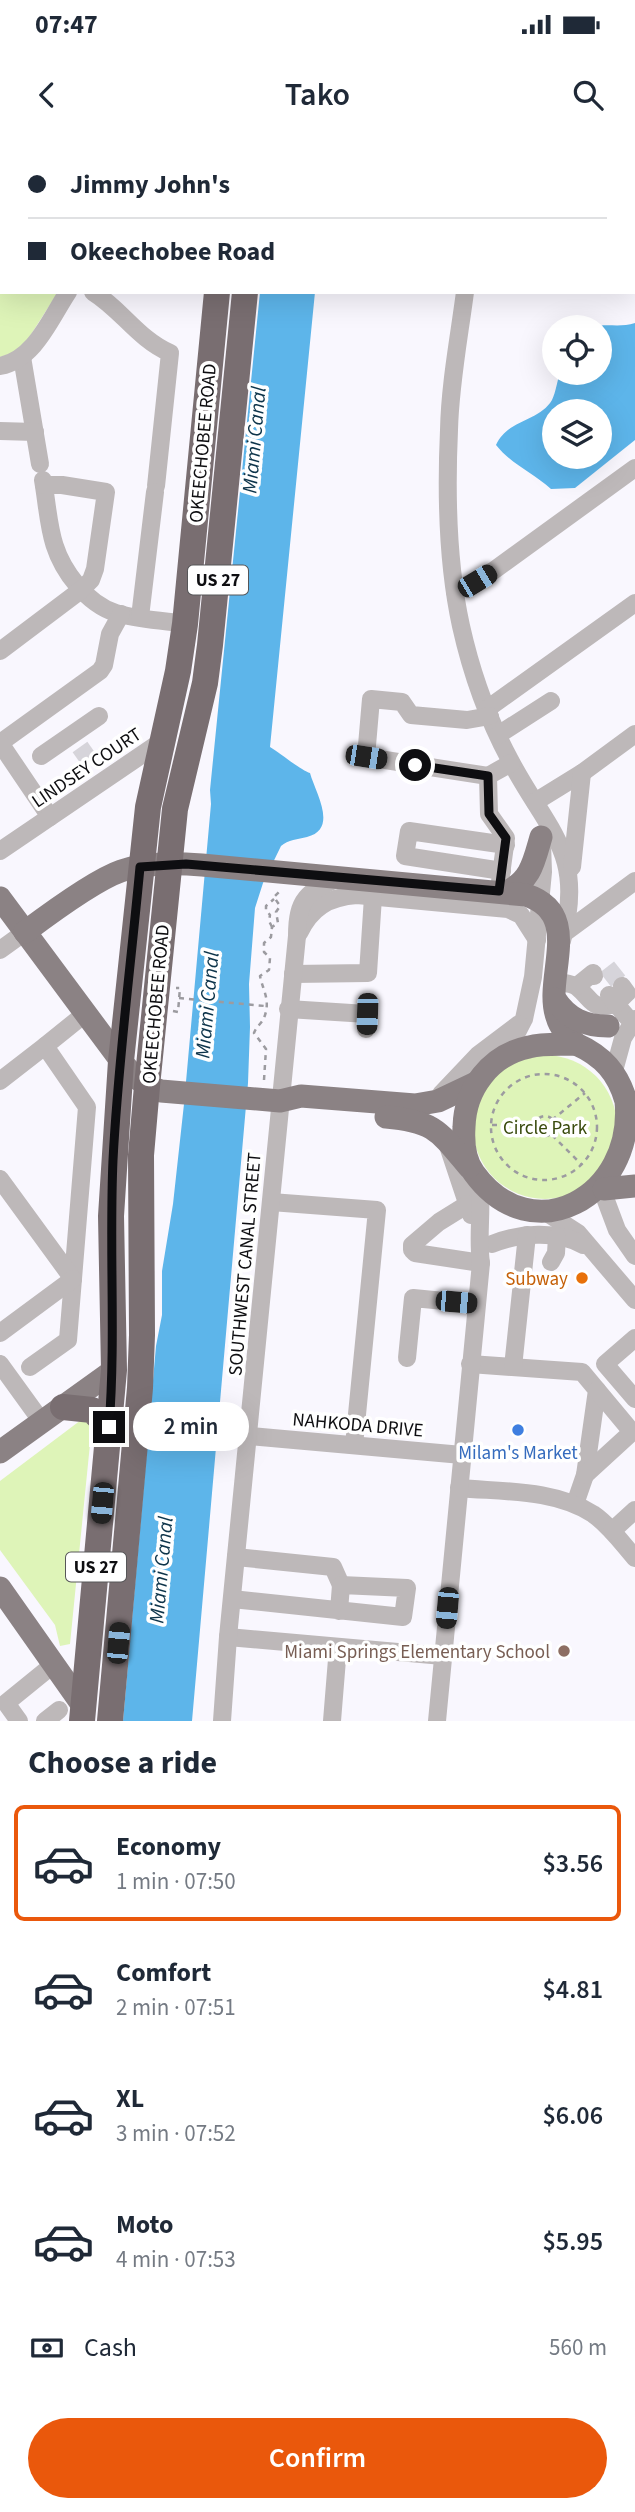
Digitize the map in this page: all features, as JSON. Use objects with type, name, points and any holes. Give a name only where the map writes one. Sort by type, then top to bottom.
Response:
[{"type":"highway","name":"OKEECHOBEE ROAD","points":[[72,1716],[114,1370],[111,1216],[121,1061],[140,867],[148,804],[178,671],[185,624],[217,294]]},
{"type":"highway","name":"OKEECHOBEE ROAD","points":[[110,1721],[137,1436],[142,1335],[141,1155],[147,1086],[175,809],[205,683],[210,645],[245,294]]},
{"type":"highway","points":[[114,1370],[129,1357],[142,1335]]},
{"type":"highway","points":[[53,1414],[92,1410],[109,1427]]},
{"type":"main road","points":[[25,932],[110,876],[140,867],[202,865],[289,882],[340,877],[440,895],[524,882],[529,875],[541,837]]},
{"type":"main road","points":[[502,885],[541,902],[551,911],[561,943],[562,988],[573,1018],[583,1023],[622,1009]]},
{"type":"main road","points":[[0,898],[121,1061],[147,1086],[180,1093],[280,1101],[302,1096],[415,1105],[449,1097],[476,1083]]},
{"type":"main road","points":[[280,1101],[301,1110],[414,1120],[431,1126],[490,1192],[511,1205],[544,1213],[575,1206],[603,1189],[612,1180],[624,1159],[630,1136],[622,1076],[596,1054],[578,1044],[561,1026],[554,1009],[562,988]]},
{"type":"main road","points":[[474,1174],[465,1149],[464,1117],[476,1083],[489,1067],[505,1056],[528,1047],[578,1044]]},
{"type":"main road","points":[[603,1189],[635,1186]]},
{"type":"main road","points":[[0,1452],[114,1370]]},
{"type":"main road","points":[[0,1588],[54,1664],[72,1716]]},
{"type":"street","points":[[0,366],[22,357],[35,343],[67,294]]},
{"type":"street","points":[[96,294],[108,302],[145,340],[170,353],[140,617]]},
{"type":"street","points":[[465,294],[449,427],[448,517],[455,592],[468,651],[488,712],[511,763],[563,849],[570,882]]},
{"type":"street","points":[[22,357],[49,526],[55,551],[64,569],[81,590],[101,607],[121,614],[185,624]]},
{"type":"street","points":[[0,431],[34,432]]},
{"type":"street","points":[[455,592],[493,570],[635,468]]},
{"type":"street","points":[[0,651],[81,590],[91,580],[95,569],[106,492],[62,485],[42,476]]},
{"type":"street","points":[[511,763],[488,776],[366,757],[371,699],[402,702],[411,715],[467,720],[488,712],[635,603]]},
{"type":"street","points":[[50,817],[0,743],[100,671],[104,665],[110,634],[121,614]]},
{"type":"street","points":[[498,735],[551,701]]},
{"type":"street","points":[[41,756],[76,741],[99,716]]},
{"type":"street","points":[[535,802],[582,773],[635,734]]},
{"type":"street","name":"LINDSEY COURT","points":[[0,851],[50,817],[98,773],[162,741]]},
{"type":"street","points":[[561,943],[582,773]]},
{"type":"street","points":[[488,776],[489,814],[506,838],[506,845],[502,885],[444,862],[405,856],[409,831],[506,845]]},
{"type":"street","points":[[505,1056],[524,1019],[533,977],[544,872],[535,802]]},
{"type":"street","points":[[440,895],[444,862]]},
{"type":"street","name":"SOUTHWEST CANAL STREET","points":[[222,1721],[297,915],[301,905],[313,891],[340,877]]},
{"type":"street","points":[[561,943],[635,881]]},
{"type":"street","name":"SOUTHWEST CANAL STREET","points":[[297,936],[313,911],[331,899],[357,895],[373,897]]},
{"type":"street","points":[[292,974],[368,973],[373,897],[440,895],[515,911],[526,920],[537,940]]},
{"type":"street","points":[[0,950],[25,932]]},
{"type":"street","points":[[562,988],[598,972]]},
{"type":"street","points":[[288,1009],[367,1014],[366,1030]]},
{"type":"street","points":[[578,1044],[622,1009]]},
{"type":"street","points":[[622,1009],[622,1076]]},
{"type":"street","points":[[0,1081],[86,1013]]},
{"type":"street","points":[[428,1104],[456,1081],[478,1055],[524,1019]]},
{"type":"street","points":[[30,1367],[68,1340],[88,1107],[45,1046]]},
{"type":"street","points":[[445,1139],[485,1242]]},
{"type":"street","points":[[437,1721],[476,1304],[485,1242],[482,1206],[474,1174]]},
{"type":"street","points":[[0,1179],[73,1279]]},
{"type":"street","points":[[603,1189],[617,1230],[635,1256]]},
{"type":"street","points":[[271,1202],[377,1210],[354,1445]]},
{"type":"street","points":[[468,1204],[439,1222],[412,1245],[412,1250],[415,1253],[481,1264]]},
{"type":"street","points":[[485,1242],[508,1227],[544,1213],[578,1233],[635,1300]]},
{"type":"street","points":[[485,1242],[527,1235],[577,1241],[591,1249]]},
{"type":"street","points":[[513,1367],[527,1235]]},
{"type":"street","points":[[551,1262],[556,1254],[556,1237]]},
{"type":"street","points":[[0,1333],[73,1279]]},
{"type":"street","points":[[407,1358],[413,1298],[476,1304]]},
{"type":"street","points":[[632,1347],[605,1364],[635,1399]]},
{"type":"street","points":[[0,1364],[53,1414]]},
{"type":"street","points":[[470,1364],[582,1372],[632,1432],[585,1475]]},
{"type":"street","points":[[575,1504],[585,1475],[597,1390]]},
{"type":"street","name":"NAHKODA DRIVE","points":[[250,1436],[462,1455]]},
{"type":"street","points":[[459,1488],[551,1496],[575,1504],[595,1515],[633,1550]]},
{"type":"street","points":[[611,1531],[635,1510]]},
{"type":"street","points":[[236,1557],[333,1567],[341,1585],[339,1611]]},
{"type":"street","points":[[232,1599],[403,1618],[407,1588],[341,1585]]},
{"type":"street","points":[[228,1637],[443,1656]]},
{"type":"street","points":[[332,1721],[338,1647]]},
{"type":"street","points":[[19,1721],[6,1703],[54,1664]]},
{"type":"path","points":[[264,1080],[266,1049],[254,1032],[264,1019],[267,994],[260,979],[260,976],[269,970],[270,958],[264,952],[264,943],[271,937],[272,927],[266,905],[274,900],[289,882]]},
{"type":"path","points":[[272,927],[278,923],[276,912],[280,906],[274,900]]},
{"type":"path","points":[[179,998],[265,1006]]},
{"type":"path","points":[[552,1075],[575,1085],[585,1093],[593,1107],[597,1134],[582,1165],[558,1179],[544,1180],[517,1172],[502,1158],[493,1139],[492,1125],[499,1101],[516,1083],[527,1077],[552,1075]]},
{"type":"path","points":[[552,1120],[585,1093]]},
{"type":"path","points":[[543,1117],[552,1120],[555,1125],[551,1134],[542,1136],[536,1132],[537,1120],[543,1117]]},
{"type":"path","points":[[492,1125],[535,1126]]},
{"type":"path","points":[[551,1134],[582,1165]]},
{"type":"green space","points":[[0,294],[57,294],[23,347],[0,357]]},
{"type":"green space","name":"Circle Park","points":[[545,1055],[573,1060],[596,1076],[612,1099],[617,1127],[612,1155],[596,1178],[573,1194],[545,1199],[517,1194],[494,1178],[478,1155],[473,1127],[478,1099],[494,1076],[517,1060]]},
{"type":"green space","points":[[81,1420],[92,1424],[70,1644],[60,1646],[55,1625],[0,1550],[0,1481]]},
{"type":"water","name":"Miami Canal","points":[[260,294],[315,294],[270,747],[310,773],[320,799],[322,826],[317,833],[281,846],[263,883],[255,908],[249,984],[248,1083],[192,1721],[123,1721],[156,1346],[162,1315],[162,1271],[173,1204],[184,1104],[211,804],[210,790]]},
{"type":"water","points":[[635,323],[635,440],[612,458],[612,399],[552,399],[556,385],[612,385],[612,325]]},
{"type":"water","points":[[542,410],[542,469],[599,469],[575,488],[551,489],[508,458],[496,445],[508,430]]},
{"type":"tunnel","points":[[80,747],[94,767]]},
{"type":"tunnel","points":[[607,967],[622,986]]},
{"type":"place","name":"Subway","points":[[582,1278]]},
{"type":"place","name":"Milam's Market","points":[[518,1430]]},
{"type":"place","name":"Miami Springs Elementary School","points":[[564,1651]]},
{"type":"route","points":[[109,1427],[114,1370],[111,1216],[113,1157],[140,867],[186,864],[499,891],[506,838],[489,814],[488,776],[415,765]]}]
